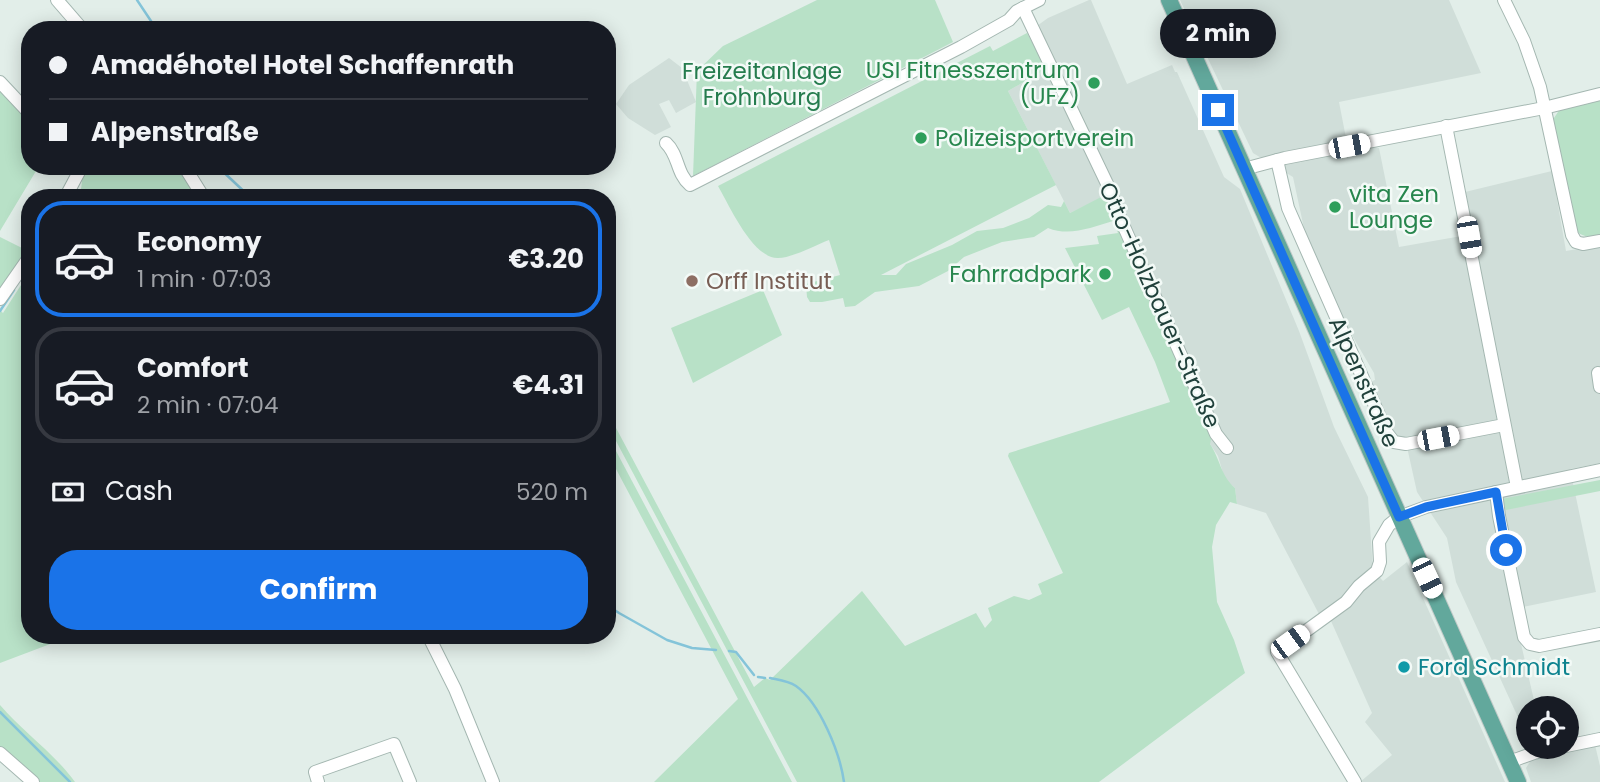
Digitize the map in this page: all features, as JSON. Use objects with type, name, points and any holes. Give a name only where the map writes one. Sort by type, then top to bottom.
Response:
[{"type":"main road","name":"Alpenstraße","points":[[1169,0],[1518,782]]},
{"type":"street","points":[[57,0],[75,21]]},
{"type":"street","points":[[666,144],[673,150],[681,178],[690,185],[961,47],[1039,0]]},
{"type":"street","points":[[1504,0],[1534,66],[1572,235],[1576,242],[1583,244],[1600,241]]},
{"type":"street","name":"Otto-Holzbauer-Straße","points":[[1023,8],[1111,192],[1216,434],[1227,448]]},
{"type":"street","points":[[0,82],[21,104]]},
{"type":"street","points":[[1244,169],[1277,160],[1544,108],[1600,94]]},
{"type":"street","points":[[1446,126],[1517,487]]},
{"type":"street","name":"Alpenstraße","points":[[1277,160],[1288,208],[1387,433],[1394,442],[1406,444],[1504,425]]},
{"type":"street","points":[[0,299],[21,269]]},
{"type":"street","points":[[1598,373],[1600,387]]},
{"type":"street","points":[[1355,782],[1277,652],[1346,602],[1359,586],[1377,571],[1380,562],[1380,537],[1388,525],[1399,517],[1426,507],[1600,470]]},
{"type":"street","points":[[1496,492],[1524,637],[1530,644],[1539,646],[1600,634]]},
{"type":"street","points":[[432,644],[455,690],[493,782]]},
{"type":"street","points":[[1579,743],[1600,739]]},
{"type":"street","points":[[318,782],[315,772],[394,744],[411,782]]},
{"type":"street","points":[[0,753],[33,782]]},
{"type":"street","points":[[1509,762],[1517,759]]},
{"type":"shaded area","points":[[1089,0],[1127,84],[1172,65],[1224,177],[1240,189],[1299,331],[1334,427],[1368,497],[1373,570],[1383,581],[1407,562],[1505,782],[1360,782],[1392,755],[1365,722],[1372,713],[1331,621],[1320,616],[1266,513],[1237,504],[1235,488],[1225,480],[1218,456],[1210,444],[1105,196],[1070,213],[1008,91],[1047,69],[1027,33],[1048,18]]},
{"type":"shaded area","points":[[1180,0],[1449,0],[1481,73],[1339,102],[1346,138],[1379,148],[1399,247],[1473,234],[1465,192],[1552,171],[1566,251],[1600,245],[1600,463],[1570,469],[1596,592],[1513,609],[1533,696],[1516,696],[1516,713],[1456,582],[1447,538],[1417,492],[1407,447],[1392,429],[1370,382],[1375,380],[1374,373],[1339,313],[1305,233],[1293,177],[1253,153]]},
{"type":"shaded area","points":[[669,58],[682,68],[696,102],[676,113],[669,100],[659,104],[671,127],[655,135],[628,118],[616,104],[629,85]]},
{"type":"shaded area","points":[[1595,745],[1600,766],[1600,782],[1531,782],[1526,768],[1531,760],[1579,759],[1579,749]]},
{"type":"green space","name":"Freizeitanlage Frohnburg","points":[[817,0],[935,0],[953,42],[693,176],[697,71],[723,46]]},
{"type":"green space","points":[[1027,33],[1047,69],[1008,91],[1056,185],[881,275],[896,275],[906,264],[952,245],[977,231],[1003,228],[1029,218],[1048,205],[1061,207],[1064,201],[1070,213],[1105,195],[1212,435],[1210,444],[1235,488],[1237,504],[1230,502],[1216,525],[1212,547],[1217,602],[1245,673],[1099,782],[797,782],[616,441],[616,428],[754,687],[765,678],[770,680],[862,591],[905,646],[976,613],[985,628],[992,620],[988,608],[1014,596],[1029,600],[1042,594],[1038,584],[1063,573],[1008,456],[1009,453],[1170,402],[1129,307],[1102,320],[1065,248],[1099,244],[1097,236],[1118,233],[1113,221],[1064,232],[1048,228],[1034,237],[1002,242],[964,257],[948,271],[919,286],[875,292],[855,306],[845,307],[843,298],[810,302],[807,297],[806,284],[840,275],[829,240],[790,256],[769,256],[751,241],[718,186],[990,46],[993,51]]},
{"type":"green space","points":[[0,86],[21,109],[21,175],[34,175],[25,189],[21,189],[21,196],[0,231]]},
{"type":"green space","points":[[1600,99],[1600,235],[1589,236],[1580,234],[1574,228],[1552,121],[1560,109]]},
{"type":"green space","points":[[83,175],[183,175],[192,189],[81,189]]},
{"type":"green space","points":[[0,237],[21,248],[21,264],[0,292]]},
{"type":"green space","points":[[21,285],[21,644],[50,644],[0,663],[0,310],[3,313]]},
{"type":"green space","points":[[763,290],[782,335],[693,383],[671,328]]},
{"type":"green space","points":[[616,451],[792,782],[654,782],[738,699],[616,469]]},
{"type":"green space","points":[[1600,480],[1600,491],[1506,510],[1502,507],[1501,499]]},
{"type":"green space","points":[[0,705],[75,782],[39,782],[0,748]]},
{"type":"waterway","points":[[137,0],[151,21]]},
{"type":"waterway","points":[[227,175],[241,189]]},
{"type":"waterway","points":[[0,311],[14,290]]},
{"type":"waterway","points":[[616,611],[667,640],[692,648],[716,650]]},
{"type":"waterway","points":[[729,651],[736,652],[754,675]]},
{"type":"waterway","points":[[758,677],[765,678]]},
{"type":"waterway","points":[[770,678],[796,686],[813,704],[828,730],[844,782]]},
{"type":"waterway","points":[[0,712],[70,782]]},
{"type":"place","name":"USI Fitnesszentrum (UFZ)","points":[[1094,83]]},
{"type":"place","name":"Polizeisportverein","points":[[921,138]]},
{"type":"place","name":"vita Zen Lounge","points":[[1335,207]]},
{"type":"place","name":"Fahrradpark","points":[[1105,274]]},
{"type":"place","name":"Orff Institut","points":[[692,281]]},
{"type":"place","name":"Ford Schmidt","points":[[1404,667]]},
{"type":"route","points":[[1218,110],[1399,517],[1426,507],[1496,492],[1506,550]]}]
